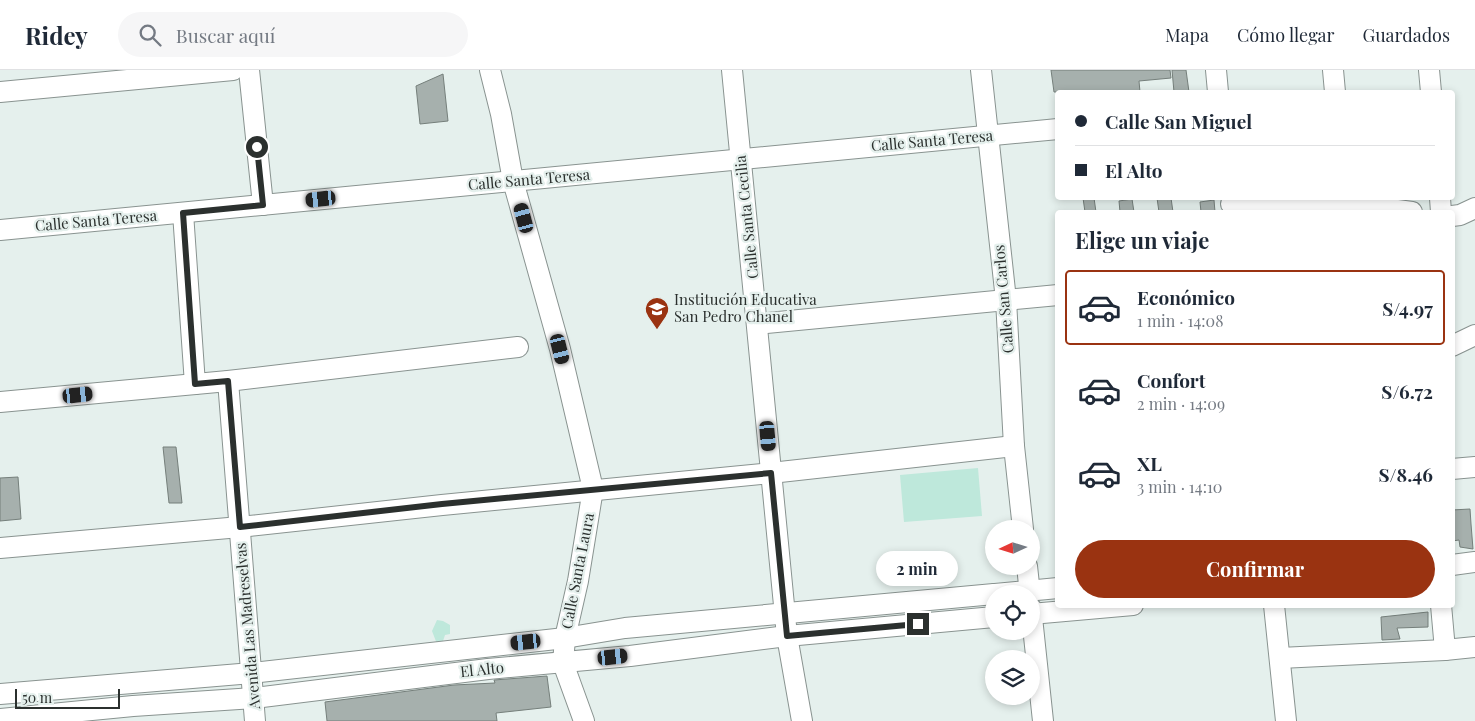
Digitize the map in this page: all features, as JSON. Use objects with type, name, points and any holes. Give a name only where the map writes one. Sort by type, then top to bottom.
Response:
[{"type":"street","points":[[0,92],[233,70]]},
{"type":"street","points":[[249,70],[263,205]]},
{"type":"street","name":"Calle Santa Laura","points":[[490,70],[501,114],[513,181],[560,349],[593,489],[578,580],[565,638],[563,663],[584,721]]},
{"type":"street","name":"Calle Santa Cecilia","points":[[732,70],[787,636],[802,721]]},
{"type":"street","name":"Calle San Carlos","points":[[981,70],[1006,300],[1014,446],[1022,520]]},
{"type":"street","points":[[1216,70],[1218,90]]},
{"type":"street","points":[[1333,70],[1335,90]]},
{"type":"street","points":[[1429,70],[1431,90]]},
{"type":"street","name":"Calle Santa Teresa","points":[[0,230],[1055,129]]},
{"type":"street","points":[[1232,204],[1345,204],[1395,210]]},
{"type":"street","points":[[1455,216],[1475,208]]},
{"type":"street","points":[[183,213],[195,384]]},
{"type":"street","points":[[757,324],[1055,295]]},
{"type":"street","points":[[1455,345],[1475,335]]},
{"type":"street","points":[[0,402],[228,381],[518,347]]},
{"type":"street","name":"Avenida Las Madreselvas","points":[[228,381],[255,721]]},
{"type":"street","points":[[0,548],[240,527],[593,489],[771,473],[1014,446]]},
{"type":"street","points":[[1455,469],[1475,467]]},
{"type":"street","points":[[1455,565],[1475,562]]},
{"type":"street","name":"El Alto","points":[[1040,594],[1055,589]]},
{"type":"street","name":"El Alto","points":[[0,694],[252,672],[565,638],[625,628],[985,595]]},
{"type":"street","points":[[1040,613],[1099,608]]},
{"type":"street","points":[[1274,608],[1286,721]]},
{"type":"street","points":[[1441,608],[1445,650]]},
{"type":"street","name":"El Alto","points":[[1,715],[134,713],[488,669],[563,663],[787,636],[985,618]]},
{"type":"street","points":[[1034,640],[1042,721]]},
{"type":"street","points":[[1280,658],[1445,650],[1475,646]]},
{"type":"green space","points":[[978,468],[982,516],[904,522],[900,475]]},
{"type":"green space","points":[[437,620],[450,625],[450,634],[445,635],[442,644],[437,644],[432,631]]},
{"type":"building","points":[[1051,70],[1170,70],[1171,78],[1139,81],[1140,90],[1055,90],[1054,92]]},
{"type":"building","points":[[1172,70],[1186,70],[1189,90],[1174,90]]},
{"type":"building","points":[[443,74],[448,121],[420,124],[416,86]]},
{"type":"building","points":[[1083,200],[1094,200],[1096,210],[1085,210]]},
{"type":"building","points":[[1132,200],[1134,210],[1120,210],[1119,201]]},
{"type":"building","points":[[1157,200],[1171,200],[1173,210],[1159,210]]},
{"type":"building","points":[[1214,200],[1215,210],[1201,210],[1200,202]]},
{"type":"building","points":[[163,447],[176,447],[182,503],[169,503]]},
{"type":"building","points":[[18,477],[21,519],[0,521],[0,478]]},
{"type":"building","points":[[1470,509],[1473,549],[1460,547],[1459,540],[1455,541],[1455,510]]},
{"type":"building","points":[[1428,612],[1428,627],[1397,628],[1400,639],[1382,640],[1381,617]]},
{"type":"building","points":[[547,676],[551,707],[496,713],[497,721],[327,721],[325,702],[454,685],[495,683],[494,680]]},
{"type":"place","name":"Institución Educativa San Pedro Chanel","points":[[657,330]]},
{"type":"route","points":[[257,147],[263,205],[183,213],[195,384],[228,381],[240,527],[442,504],[771,473],[787,636],[918,624]]}]
